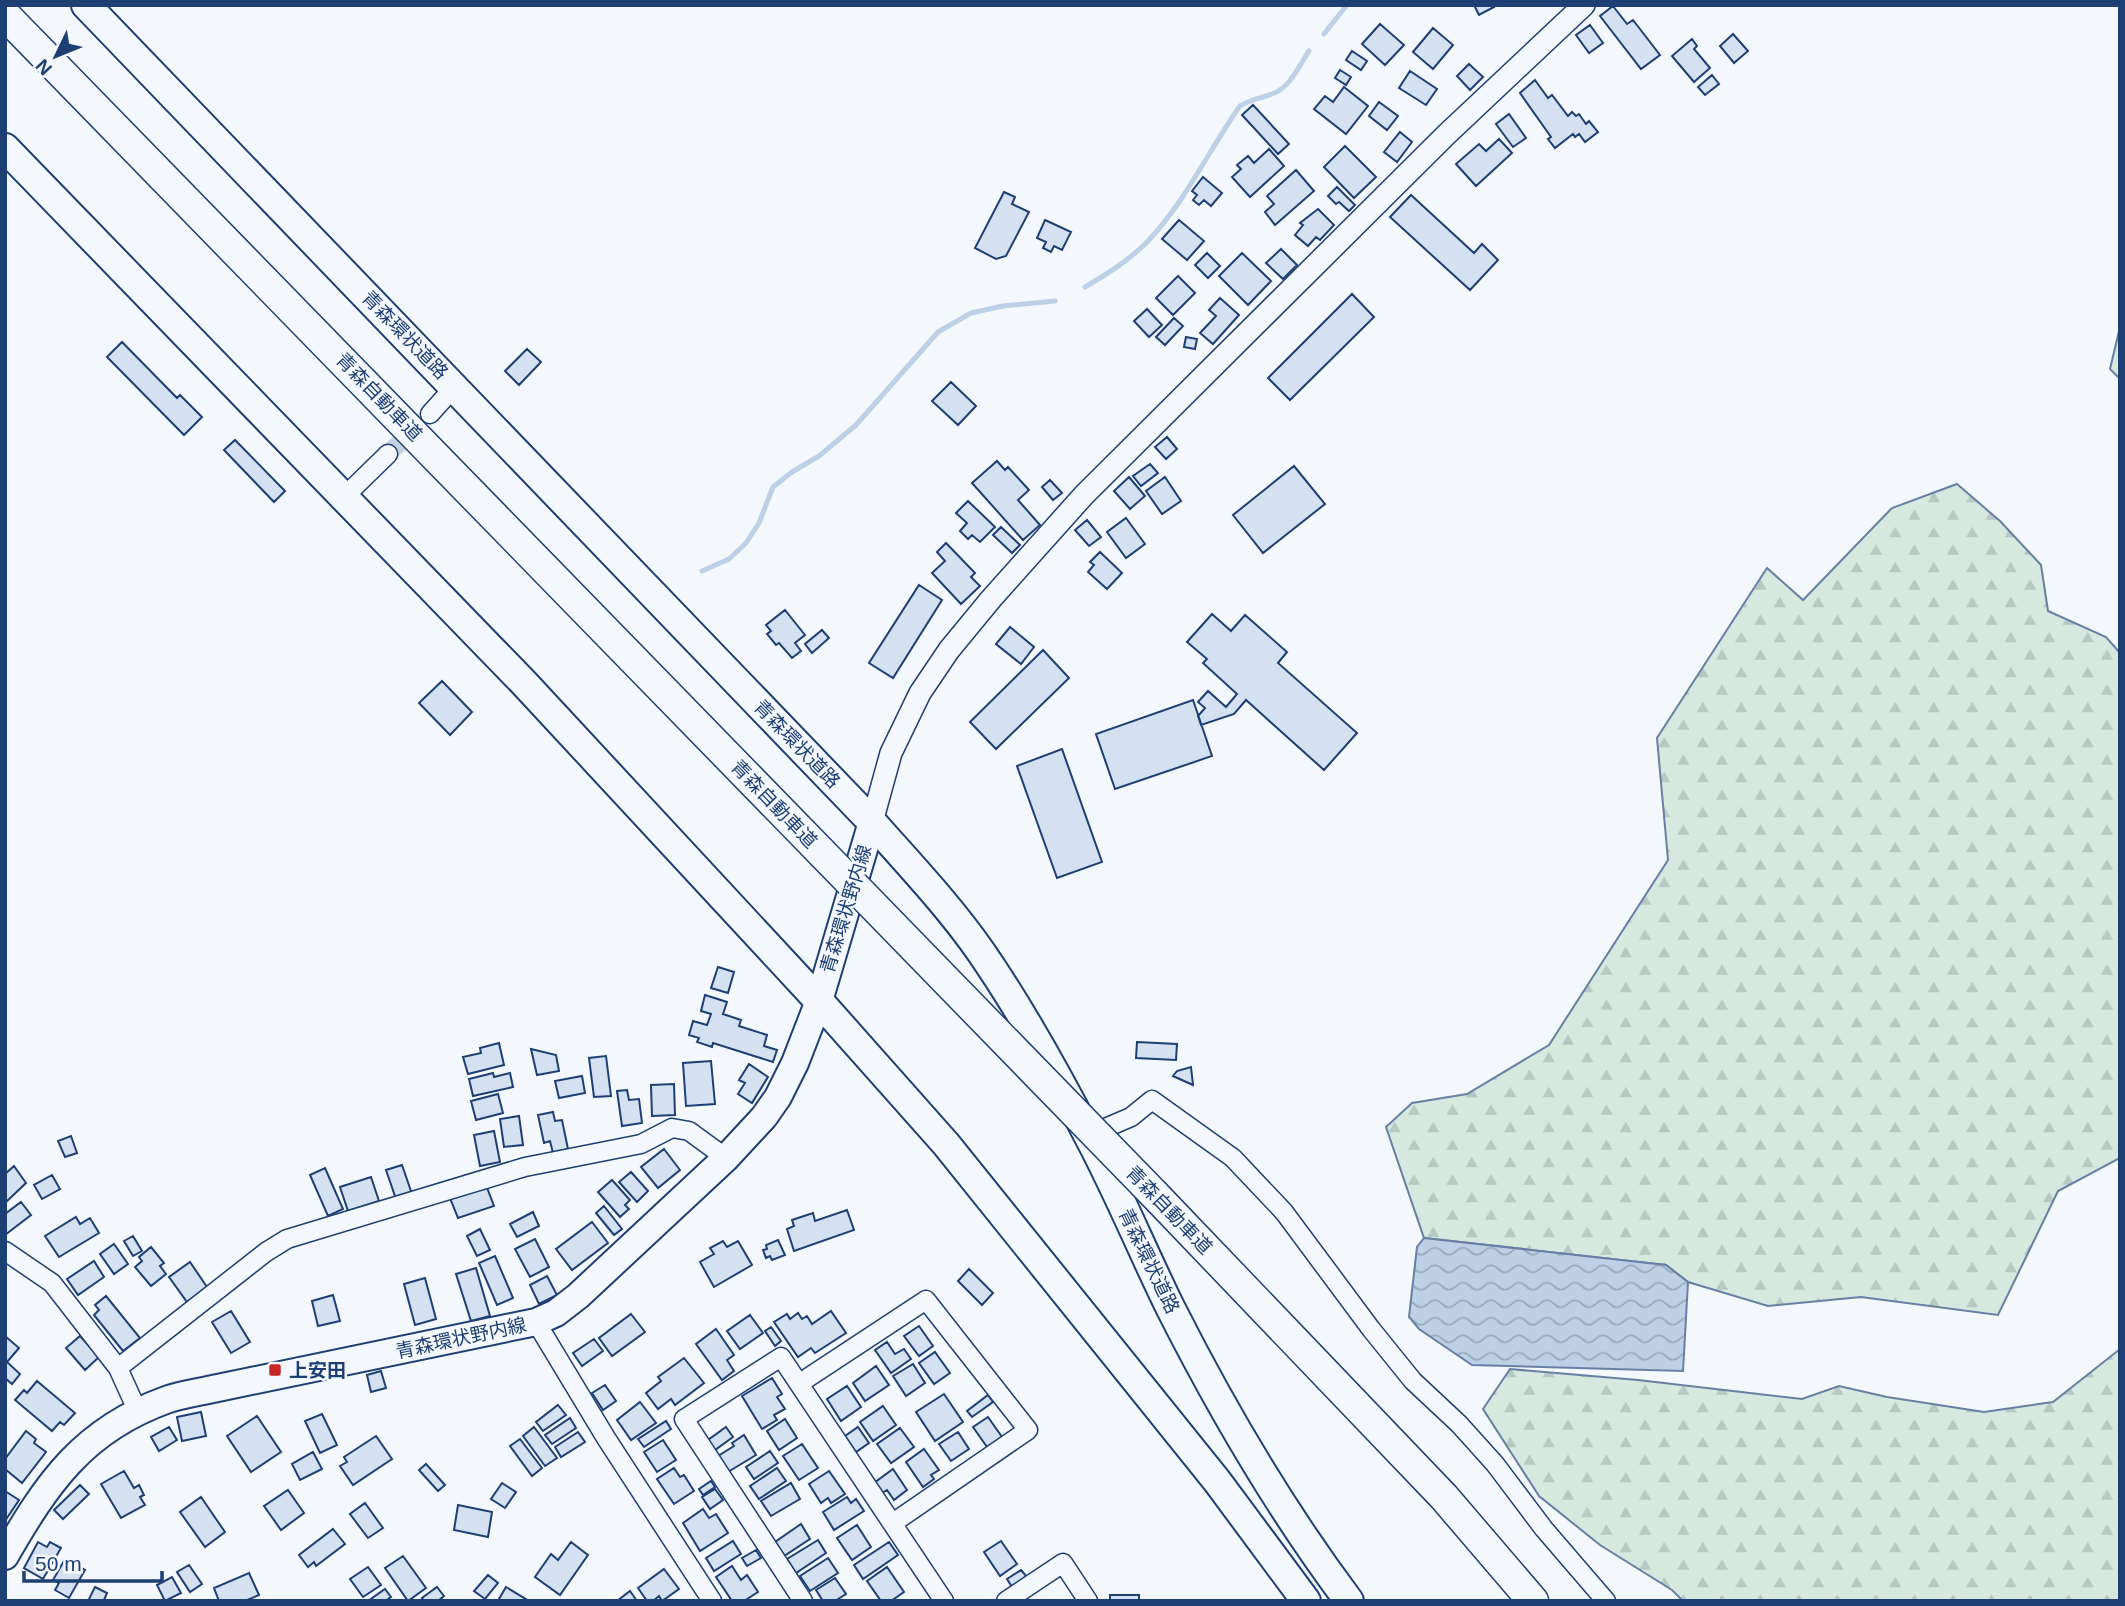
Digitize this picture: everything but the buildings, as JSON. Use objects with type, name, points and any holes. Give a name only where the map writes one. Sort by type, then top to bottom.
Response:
[{"type":"highway","name":"青森環状道路","points":[[86,5],[455,386],[872,822],[924,880],[980,951],[1089,1135],[1170,1307],[1215,1393],[1261,1473],[1349,1601]]},
{"type":"highway","name":"青森自動車道","points":[[5,15],[1154,1194],[1444,1496],[1533,1601]]},
{"type":"highway","points":[[5,148],[525,684],[818,1001],[946,1144],[1201,1460],[1306,1601]]},
{"type":"main road","name":"青森環状野内線","points":[[6,1552],[61,1470],[99,1435],[138,1412],[167,1400],[208,1390],[536,1322],[556,1313],[578,1296],[726,1158],[764,1117],[778,1097],[795,1063],[818,1001],[872,822]]},
{"type":"street","points":[[872,822],[891,753],[920,692],[949,650],[991,599],[1084,495],[1447,134],[1584,5]]},
{"type":"street","points":[[430,414],[455,386]]},
{"type":"street","points":[[345,496],[388,454]]},
{"type":"street","points":[[1089,1135],[1131,1117],[1152,1100],[1233,1158],[1284,1212],[1413,1381],[1459,1424],[1495,1464],[1544,1528],[1606,1601]]},
{"type":"street","points":[[118,1368],[266,1252],[287,1239],[525,1167],[641,1144],[672,1128],[689,1131],[726,1158]]},
{"type":"street","points":[[5,1251],[52,1283],[118,1368],[138,1412]]},
{"type":"street","points":[[800,1383],[926,1300],[1028,1430],[893,1523]]},
{"type":"street","points":[[536,1322],[703,1597]]},
{"type":"street","points":[[803,1601],[684,1419],[781,1357],[944,1601]]},
{"type":"street","points":[[1006,1601],[1063,1563],[1088,1601]]},
{"type":"green space","points":[[2120,327],[2120,379],[2110,369]]},
{"type":"green space","points":[[1957,484],[2000,521],[2041,565],[2048,611],[2106,637],[2120,653],[2120,1158],[2058,1191],[1998,1315],[1861,1297],[1768,1306],[1688,1282],[1666,1265],[1424,1238],[1386,1127],[1412,1103],[1467,1094],[1549,1045],[1668,860],[1657,738],[1767,568],[1803,600],[1892,508]]},
{"type":"green space","points":[[2120,1349],[2120,1601],[1683,1601],[1672,1590],[1600,1545],[1539,1496],[1483,1409],[1510,1369],[1638,1380],[1802,1399],[1839,1386],[1887,1397],[1984,1412],[2053,1402]]},
{"type":"water","points":[[1424,1238],[1666,1265],[1688,1282],[1683,1371],[1472,1365],[1419,1329],[1409,1317],[1417,1247]]},
{"type":"waterway","points":[[1324,34],[1347,5]]},
{"type":"waterway","points":[[1085,287],[1125,261],[1146,243],[1173,211],[1240,106],[1284,87],[1309,51]]},
{"type":"waterway","points":[[702,571],[729,559],[746,543],[759,523],[773,487],[819,456],[856,425],[938,332],[971,313],[1003,306],[1055,301]]},
{"type":"tunnel","points":[[388,454],[430,414]]},
{"type":"place","name":"上安田","points":[[275,1370]]}]
